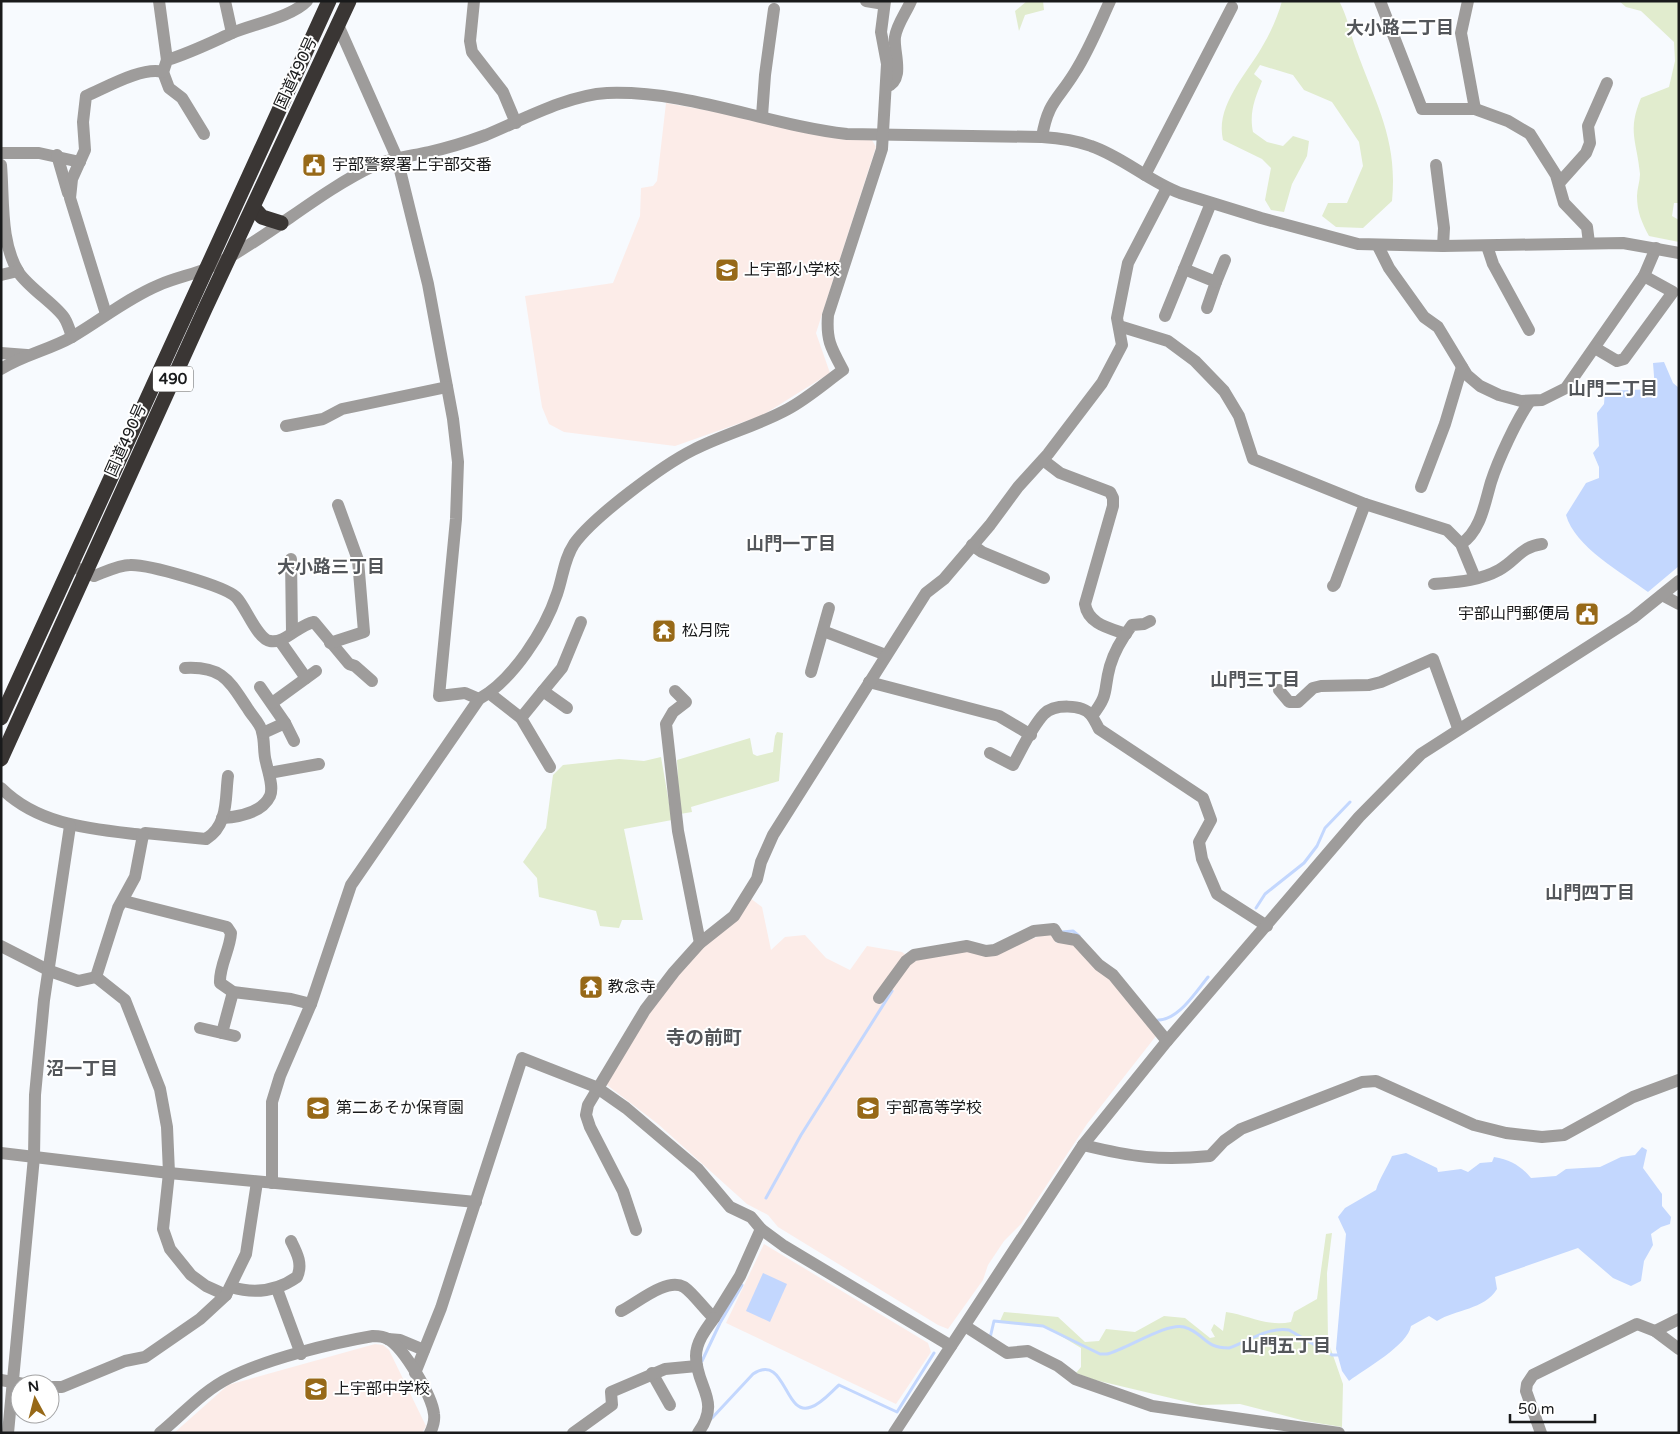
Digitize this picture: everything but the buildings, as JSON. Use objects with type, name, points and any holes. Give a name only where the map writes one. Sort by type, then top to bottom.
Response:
[{"type":"highway","name":"国道490号","points":[[1,718],[329,1]]},
{"type":"highway","name":"国道490号","points":[[1,759],[229,258],[349,1]]},
{"type":"highway","points":[[254,208],[262,217],[281,223]]},
{"type":"street","points":[[159,1],[169,88],[182,98],[204,134]]},
{"type":"street","points":[[225,1],[232,33]]},
{"type":"street","points":[[70,198],[72,179],[85,150],[83,122],[86,96],[128,78],[165,66],[232,33],[297,9],[307,1]]},
{"type":"street","points":[[474,1],[470,40],[472,52],[503,92],[516,123]]},
{"type":"street","points":[[272,1183],[272,1102],[280,1076],[311,1004],[351,885],[484,696],[503,681],[537,636],[550,614],[565,564],[574,544],[596,522],[666,466],[694,449],[757,424],[790,408],[844,370],[830,348],[826,333],[828,315],[882,149],[886,87],[887,64],[881,32],[885,3],[866,1]]},
{"type":"street","points":[[886,87],[895,81],[898,73],[895,37],[911,1]]},
{"type":"street","points":[[1042,137],[1045,116],[1050,105],[1075,72],[1110,1]]},
{"type":"street","points":[[1380,1],[1422,109],[1475,109],[1508,121],[1530,134],[1560,182],[1564,204],[1587,228],[1588,243]]},
{"type":"street","points":[[1468,1],[1460,33],[1475,109]]},
{"type":"street","points":[[1145,175],[1232,7]]},
{"type":"street","points":[[762,116],[765,75],[774,9]]},
{"type":"street","points":[[338,25],[397,158],[428,284],[447,387],[458,462],[456,510],[439,696],[465,692],[484,696],[521,718],[550,767]]},
{"type":"street","points":[[1560,182],[1586,153],[1590,143],[1588,126],[1607,83]]},
{"type":"street","points":[[1,369],[15,360],[72,337],[106,314],[159,285],[206,270],[229,258],[305,206],[376,165],[397,158],[450,148],[572,100],[605,93],[648,95],[762,116],[829,132],[882,135],[1042,137],[1071,140],[1092,146],[1167,188],[1334,239],[1378,246],[1623,243],[1679,253]]},
{"type":"street","points":[[1,153],[57,155],[80,162]]},
{"type":"street","points":[[57,155],[106,314]]},
{"type":"street","points":[[1,165],[4,229],[9,253],[28,285],[65,318],[72,337]]},
{"type":"street","points":[[1436,165],[1444,228],[1443,246]]},
{"type":"street","points":[[636,1230],[623,1191],[586,1115],[588,1105],[596,1088],[645,1010],[674,972],[700,943],[734,916],[748,895],[757,879],[761,862],[773,835],[926,593],[944,579],[990,525],[1018,487],[1043,460],[1102,383],[1122,345],[1117,318],[1128,263],[1167,188]]},
{"type":"street","points":[[1165,316],[1212,203]]},
{"type":"street","points":[[1378,246],[1389,268],[1424,317],[1438,327],[1467,375],[1480,386],[1499,395],[1521,401],[1542,400],[1566,388],[1644,276],[1656,248]]},
{"type":"street","points":[[1487,246],[1493,264],[1529,330]]},
{"type":"street","points":[[1206,308],[1225,260]]},
{"type":"street","points":[[1184,269],[1216,282]]},
{"type":"street","points":[[1,275],[18,271]]},
{"type":"street","points":[[1595,348],[1617,361],[1624,359],[1673,292],[1644,276]]},
{"type":"street","points":[[1120,326],[1168,341],[1195,361],[1224,391],[1238,416],[1253,459],[1264,466],[1365,504],[1434,524],[1447,530],[1461,544],[1475,578]]},
{"type":"street","points":[[1,353],[30,355]]},
{"type":"street","points":[[1421,487],[1445,424],[1462,367]]},
{"type":"street","points":[[286,426],[323,419],[342,409],[447,387]]},
{"type":"street","points":[[1461,544],[1468,540],[1485,507],[1491,481],[1521,413],[1530,401]]},
{"type":"street","points":[[1043,460],[1060,473],[1110,492],[1114,498],[1085,604],[1086,612],[1097,622],[1126,634]]},
{"type":"street","points":[[1332,586],[1335,584],[1365,504]]},
{"type":"street","points":[[330,643],[364,632],[358,560],[338,505]]},
{"type":"street","points":[[1434,584],[1462,582],[1499,570],[1530,546],[1542,544]]},
{"type":"street","points":[[972,545],[982,552],[1044,578]]},
{"type":"street","points":[[291,559],[292,632]]},
{"type":"street","points":[[70,565],[94,576],[128,565],[143,565],[202,582],[235,595],[246,608],[259,634],[268,641],[280,642],[311,674],[272,703]]},
{"type":"street","points":[[894,1433],[1083,1145],[1167,1041],[1268,926],[1359,817],[1421,754],[1458,728],[1633,618],[1679,581]]},
{"type":"street","points":[[1662,595],[1679,604]]},
{"type":"street","points":[[812,672],[829,608]]},
{"type":"street","points":[[1092,716],[1104,701],[1110,664],[1126,634],[1132,625],[1144,624],[1150,621]]},
{"type":"street","points":[[280,642],[303,624],[314,622],[349,664],[355,666],[372,681]]},
{"type":"street","points":[[521,718],[562,668],[581,622]]},
{"type":"street","points":[[823,631],[886,655]]},
{"type":"street","points":[[1279,690],[1288,702],[1298,702],[1313,688],[1321,686],[1369,685],[1433,659],[1458,728]]},
{"type":"street","points":[[185,668],[208,670],[221,674],[231,682],[263,733],[262,745],[271,793],[264,804],[244,815],[222,818]]},
{"type":"street","points":[[869,682],[999,716],[1031,735]]},
{"type":"street","points":[[260,687],[285,723],[294,741]]},
{"type":"street","points":[[544,691],[567,708]]},
{"type":"street","points":[[675,691],[686,702],[673,712],[666,724],[678,831],[700,943]]},
{"type":"street","points":[[990,753],[1013,765],[1044,713],[1056,708],[1075,707],[1092,716],[1099,729],[1204,798],[1211,820],[1199,842],[1208,877],[1217,894],[1268,926]]},
{"type":"street","points":[[263,733],[285,723]]},
{"type":"street","points":[[268,773],[319,764]]},
{"type":"street","points":[[1,788],[23,806],[70,826],[143,835],[145,833],[206,838],[215,831],[226,809],[228,776]]},
{"type":"street","points":[[14,1374],[34,1157],[35,1095],[44,1000],[50,971],[70,826]]},
{"type":"street","points":[[96,977],[118,908],[124,901],[135,877],[143,835]]},
{"type":"street","points":[[124,901],[227,927],[231,933],[231,943],[220,974],[220,983],[233,992],[291,999],[311,1004]]},
{"type":"street","points":[[879,998],[906,961],[914,955],[967,946],[986,951],[995,950],[1034,931],[1055,931],[1059,937],[1076,940],[1099,965],[1113,975],[1167,1041]]},
{"type":"street","points":[[1,946],[50,971],[78,981],[96,977]]},
{"type":"street","points":[[96,977],[125,1000],[160,1089],[167,1127],[169,1173],[163,1229],[170,1249],[192,1274],[206,1286],[228,1291],[278,1289],[297,1277],[300,1272],[299,1258],[291,1241]]},
{"type":"street","points":[[200,1028],[229,1034],[233,992]]},
{"type":"street","points":[[415,1373],[442,1308],[522,1058],[596,1088],[649,1126],[698,1169],[730,1207],[751,1217],[761,1228],[784,1246],[951,1346]]},
{"type":"street","points":[[1083,1145],[1130,1156],[1170,1160],[1210,1156],[1224,1141],[1241,1129],[1362,1082],[1376,1081],[1474,1125],[1506,1133],[1564,1135],[1633,1097],[1679,1080]]},
{"type":"street","points":[[1,1153],[169,1173],[476,1202]]},
{"type":"street","points":[[60,1387],[125,1361],[146,1357],[200,1319],[228,1291],[246,1254],[257,1182]]},
{"type":"street","points":[[698,1433],[707,1421],[709,1410],[697,1366],[697,1346],[740,1276],[761,1228]]},
{"type":"street","points":[[621,1311],[646,1295],[676,1285],[684,1288],[714,1318]]},
{"type":"street","points":[[278,1289],[301,1354]]},
{"type":"street","points":[[1655,1331],[1677,1322]]},
{"type":"street","points":[[1541,1433],[1526,1391],[1527,1384],[1533,1375],[1637,1324],[1655,1331],[1679,1349]]},
{"type":"street","points":[[965,1326],[1007,1353],[1028,1352],[1058,1366],[1075,1379],[1152,1406],[1339,1433]]},
{"type":"street","points":[[165,1429],[199,1398],[230,1378],[301,1354],[373,1336],[400,1340],[424,1350]]},
{"type":"street","points":[[388,1339],[401,1351],[415,1373],[434,1413],[434,1423],[430,1433]]},
{"type":"street","points":[[573,1433],[612,1405],[611,1392],[665,1369],[697,1366]]},
{"type":"street","points":[[652,1373],[670,1404]]},
{"type":"street","points":[[8,1433],[10,1413]]},
{"type":"shaded area","name":"上宇部小学校","points":[[666,103],[872,140],[876,147],[816,333],[830,373],[763,415],[675,446],[564,432],[549,424],[542,407],[525,296],[613,283],[640,216],[641,188],[653,186],[657,181]]},
{"type":"shaded area","name":"宇部高等学校","points":[[750,898],[762,907],[771,950],[785,937],[805,935],[826,958],[850,970],[867,946],[902,952],[912,960],[974,950],[1000,951],[1050,932],[1056,943],[1072,942],[1111,976],[1156,1036],[1087,1124],[1021,1224],[1004,1241],[988,1265],[983,1280],[948,1329],[938,1325],[778,1227],[768,1215],[747,1204],[658,1124],[607,1085],[611,1070],[675,976]]},
{"type":"shaded area","points":[[764,1244],[928,1343],[931,1352],[896,1404],[726,1323]]},
{"type":"shaded area","name":"上宇部中学校","points":[[375,1344],[383,1345],[389,1350],[426,1426],[422,1433],[174,1433],[228,1385]]},
{"type":"green space","points":[[1027,1],[1043,1],[1044,10],[1025,15],[1019,31],[1015,11]]},
{"type":"green space","points":[[1282,1],[1339,1],[1378,105],[1389,140],[1392,159],[1392,201],[1363,228],[1336,227],[1322,216],[1328,203],[1347,203],[1363,166],[1359,142],[1332,102],[1304,90],[1293,75],[1260,65],[1254,74],[1262,81],[1252,112],[1253,132],[1267,142],[1283,146],[1293,136],[1309,141],[1307,156],[1292,184],[1284,212],[1271,210],[1265,200],[1271,168],[1262,159],[1223,140],[1223,115],[1228,103],[1268,36]]},
{"type":"green space","points":[[1619,1],[1679,1],[1679,203],[1674,203],[1672,216],[1679,220],[1679,242],[1649,236],[1642,222],[1637,202],[1640,174],[1634,136],[1635,119],[1641,98],[1669,87],[1675,61],[1674,42],[1641,11],[1626,7]]},
{"type":"green space","points":[[777,732],[783,733],[779,781],[691,807],[692,812],[680,814],[677,760],[750,738],[753,754],[757,756],[773,752]]},
{"type":"green space","points":[[661,757],[672,820],[624,829],[643,920],[622,920],[619,928],[600,926],[596,911],[539,897],[537,878],[523,862],[546,828],[553,775],[563,765],[619,759],[644,761]]},
{"type":"green space","points":[[1332,1233],[1327,1273],[1328,1341],[1343,1384],[1342,1427],[1305,1421],[1240,1404],[1200,1405],[1095,1380],[1076,1373],[1081,1367],[1081,1348],[1046,1327],[1000,1321],[1004,1312],[1058,1317],[1085,1342],[1099,1341],[1106,1329],[1135,1332],[1164,1316],[1185,1318],[1210,1338],[1215,1337],[1211,1330],[1214,1324],[1223,1331],[1226,1312],[1266,1322],[1291,1322],[1294,1312],[1317,1299],[1326,1234]]},
{"type":"water","points":[[1664,362],[1673,383],[1679,388],[1679,566],[1648,592],[1589,548],[1571,527],[1566,515],[1586,483],[1599,478],[1599,467],[1593,453],[1599,446],[1597,413],[1604,404],[1605,391],[1655,389],[1653,363]]},
{"type":"water","points":[[1642,1147],[1647,1150],[1643,1168],[1662,1194],[1662,1206],[1671,1217],[1670,1224],[1661,1227],[1651,1234],[1653,1245],[1644,1261],[1641,1281],[1631,1286],[1613,1278],[1578,1248],[1495,1277],[1497,1289],[1485,1301],[1437,1321],[1429,1316],[1411,1326],[1408,1333],[1394,1349],[1349,1381],[1342,1371],[1336,1349],[1346,1234],[1338,1217],[1345,1208],[1376,1190],[1392,1156],[1406,1153],[1437,1168],[1438,1172],[1461,1169],[1468,1172],[1480,1163],[1492,1162],[1494,1157],[1515,1164],[1531,1178],[1556,1176],[1566,1169],[1600,1167],[1621,1157],[1635,1155]]},
{"type":"water","points":[[763,1273],[787,1284],[770,1322],[746,1311]]},
{"type":"waterway","points":[[1256,908],[1265,894],[1304,863],[1317,846],[1325,828],[1350,802]]},
{"type":"waterway","points":[[1062,932],[1073,931],[1079,936]]},
{"type":"waterway","points":[[1154,1020],[1162,1020],[1178,1012],[1208,977]]},
{"type":"waterway","points":[[766,1198],[801,1135],[892,991]]},
{"type":"waterway","points":[[702,1361],[720,1323],[742,1285]]},
{"type":"waterway","points":[[990,1338],[994,1321],[1043,1326],[1100,1354],[1107,1354],[1168,1328],[1184,1327],[1214,1346],[1229,1348],[1266,1333],[1289,1330],[1332,1355],[1341,1355]]},
{"type":"waterway","points":[[712,1418],[753,1374],[764,1370],[772,1371],[779,1378],[789,1396],[802,1408],[811,1407],[818,1403],[839,1385],[897,1412],[934,1353]]},
{"type":"place","name":"宇部警察署上宇部交番","points":[[314,165]]},
{"type":"place","name":"上宇部小学校","points":[[727,270]]},
{"type":"place","name":"宇部山門郵便局","points":[[1587,614]]},
{"type":"place","name":"松月院","points":[[664,631]]},
{"type":"place","name":"教念寺","points":[[591,987]]},
{"type":"place","name":"第二あそか保育園","points":[[318,1108]]},
{"type":"place","name":"宇部高等学校","points":[[868,1108]]},
{"type":"place","name":"上宇部中学校","points":[[316,1389]]},
{"type":"district","name":"大小路二丁目","points":[[1400,28]]},
{"type":"district","name":"山門二丁目","points":[[1613,389]]},
{"type":"district","name":"山門一丁目","points":[[791,544]]},
{"type":"district","name":"大小路三丁目","points":[[331,567]]},
{"type":"district","name":"山門三丁目","points":[[1255,680]]},
{"type":"district","name":"山門四丁目","points":[[1590,893]]},
{"type":"district","name":"寺の前町","points":[[704,1038]]},
{"type":"district","name":"沼一丁目","points":[[82,1069]]},
{"type":"district","name":"山門五丁目","points":[[1286,1346]]}]
